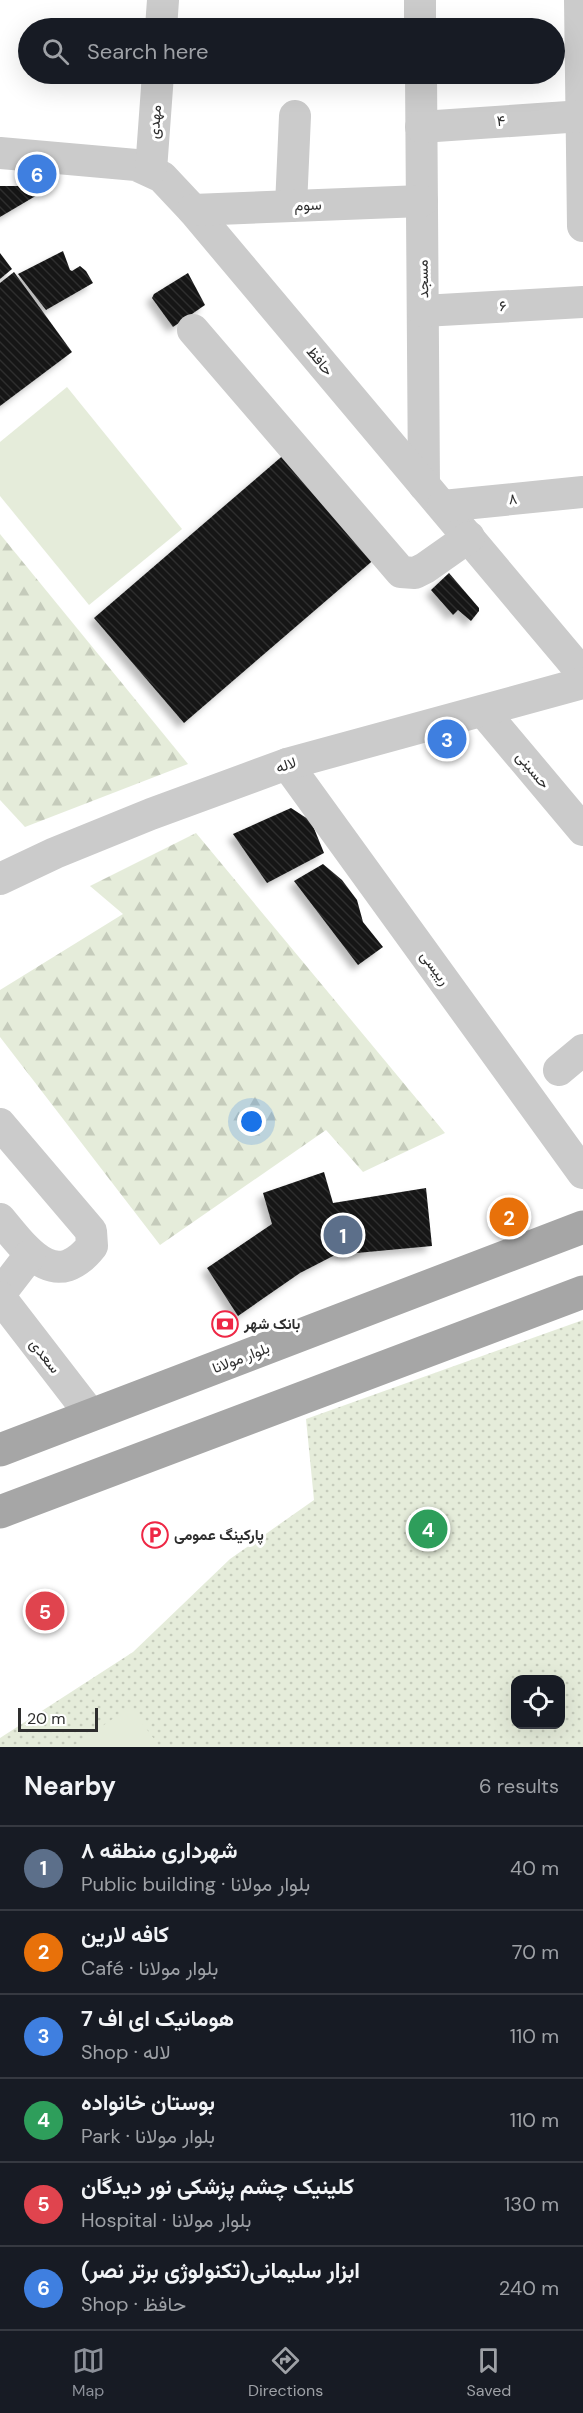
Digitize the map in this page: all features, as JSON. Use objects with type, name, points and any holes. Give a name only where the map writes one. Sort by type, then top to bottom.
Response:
[{"type":"main road","name":"بلوار مولانا","points":[[0,1450],[583,1227]]},
{"type":"main road","points":[[0,1512],[583,1293]]},
{"type":"street","points":[[162,18],[163,0]]},
{"type":"street","points":[[420,0],[420,18]]},
{"type":"street","points":[[580,0],[583,226]]},
{"type":"street","name":"مهدی","points":[[151,170],[157,84]]},
{"type":"street","name":"مسجد","points":[[421,84],[423,311],[434,495]]},
{"type":"street","points":[[291,206],[296,116]]},
{"type":"street","name":"۴","points":[[421,127],[582,116]]},
{"type":"street","name":"حافظ","points":[[0,153],[136,165],[162,177],[193,210],[583,674]]},
{"type":"street","name":"سوم","points":[[193,210],[422,201]]},
{"type":"street","name":"۶","points":[[423,311],[583,302]]},
{"type":"street","points":[[193,330],[401,572],[415,573],[425,568],[469,537]]},
{"type":"street","name":"۸","points":[[434,495],[583,492]]},
{"type":"street","name":"لاله","points":[[0,879],[55,853],[151,814],[286,764],[583,683]]},
{"type":"street","name":"حسینی","points":[[483,711],[583,830]]},
{"type":"street","name":"رییسی","points":[[286,764],[583,1173]]},
{"type":"street","points":[[559,1070],[583,1050]]},
{"type":"street","points":[[0,1124],[91,1231],[92,1246],[72,1265],[54,1267],[40,1263],[0,1219]]},
{"type":"street","points":[[0,1296],[30,1254]]},
{"type":"street","name":"سعدی","points":[[0,1296],[91,1415]]},
{"type":"green space","points":[[67,387],[182,529],[89,605],[0,496],[0,442]]},
{"type":"green space","points":[[0,534],[188,764],[25,827],[0,800]]},
{"type":"green space","points":[[196,833],[445,1133],[363,1172],[326,1130],[160,1245],[0,1037],[0,990],[123,914],[90,886]]},
{"type":"green space","points":[[583,1320],[583,1747],[0,1747],[0,1738],[133,1652],[230,1559],[314,1500],[306,1419]]},
{"type":"green space","points":[[130,1707],[160,1747],[72,1747]]},
{"type":"building","points":[[0,186],[22,186],[39,194],[0,217]]},
{"type":"building","points":[[63,251],[70,270],[80,266],[93,283],[46,310],[18,274]]},
{"type":"building","points":[[0,253],[12,269],[0,279]]},
{"type":"building","points":[[14,272],[72,352],[0,406],[0,283]]},
{"type":"building","points":[[188,273],[205,305],[173,327],[152,298],[154,294]]},
{"type":"building","points":[[287,452],[377,557],[184,723],[94,618]]},
{"type":"building","points":[[449,573],[479,608],[471,621],[458,610],[453,615],[431,590]]},
{"type":"building","points":[[291,808],[311,821],[324,853],[267,883],[233,834]]},
{"type":"building","points":[[323,864],[342,880],[357,900],[363,922],[383,947],[358,965],[294,881]]},
{"type":"building","points":[[324,1172],[333,1203],[426,1188],[432,1246],[335,1255],[300,1273],[238,1316],[207,1268],[272,1224],[263,1193]]},
{"type":"place","name":"ابزار سلیمانی(تکنولوژی برتر نصر)","points":[[37,174]]},
{"type":"place","name":"هومانیک ای اف 7","points":[[447,739]]},
{"type":"place","name":"کافه لارین","points":[[509,1217]]},
{"type":"place","name":"شهرداری منطقه ۸","points":[[343,1235]]},
{"type":"place","name":"بانک شهر","points":[[225,1324]]},
{"type":"place","name":"بوستان خانواده","points":[[428,1529]]},
{"type":"place","name":"پارکینگ عمومی","points":[[155,1535]]},
{"type":"place","name":"کلینیک چشم پزشکی نور دیدگان","points":[[45,1611]]}]
